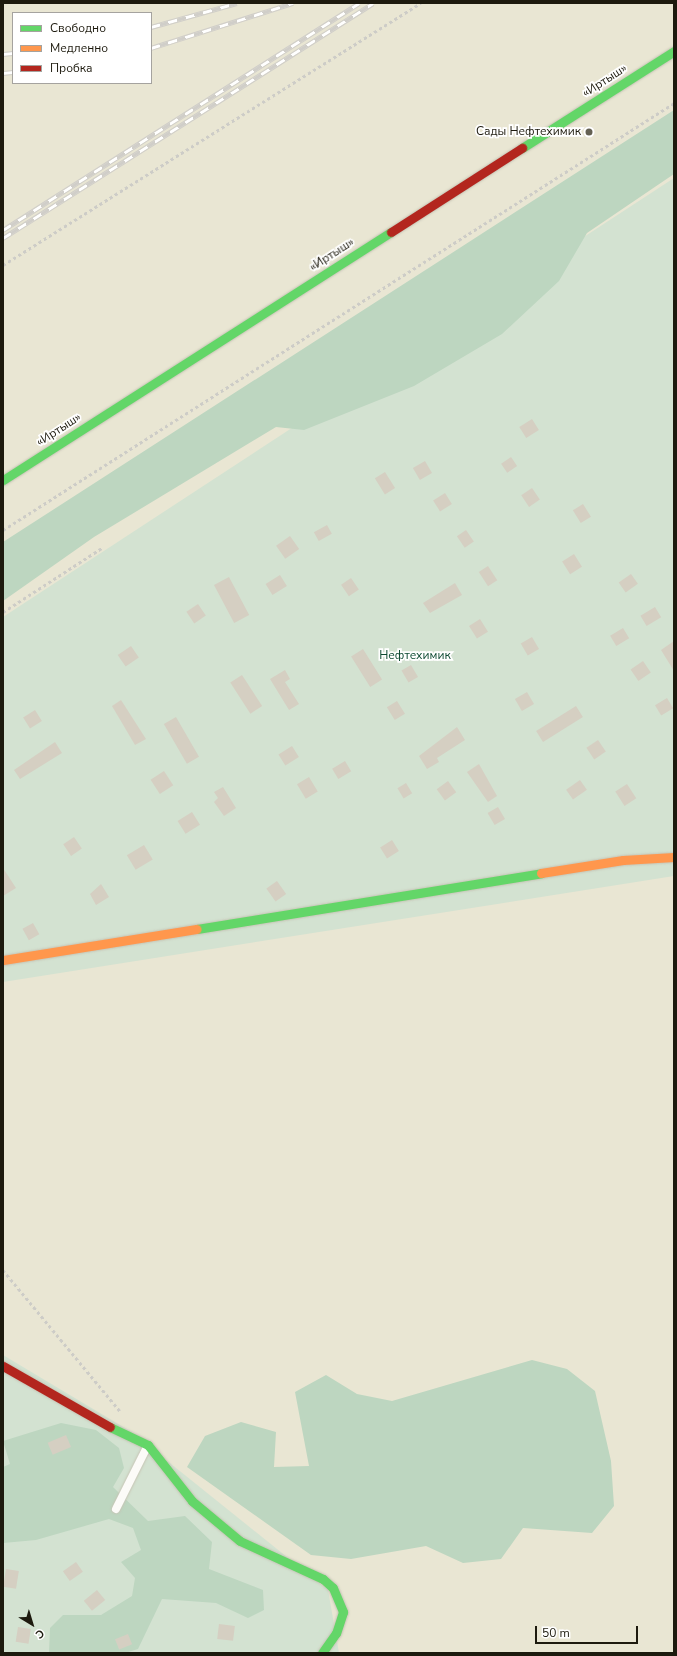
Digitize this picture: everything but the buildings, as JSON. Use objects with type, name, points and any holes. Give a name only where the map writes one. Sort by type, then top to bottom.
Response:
[{"type":"street","name":"«Иртыш»","points":[[3,480],[674,51]]},
{"type":"street","points":[[3,960],[623,860],[674,857]]},
{"type":"street","points":[[3,1366],[92,1418],[148,1445],[165,1462],[183,1491],[219,1524],[253,1549],[312,1572],[333,1588],[343,1612],[336,1633],[322,1653]]},
{"type":"lane","points":[[116,1509],[148,1445]]},
{"type":"path","points":[[3,265],[421,3]]},
{"type":"path","points":[[3,530],[674,103]]},
{"type":"path","points":[[3,612],[103,547]]},
{"type":"path","points":[[3,1270],[123,1415]]},
{"type":"green space","points":[[674,110],[674,174],[587,233],[559,281],[502,334],[414,386],[304,430],[276,427],[94,537],[3,601],[3,542]]},
{"type":"green space","name":"Нефтехимик","points":[[674,178],[674,876],[3,982],[3,617]]},
{"type":"green space","points":[[3,1355],[130,1431],[328,1590],[339,1653],[3,1653]]},
{"type":"green space","points":[[532,1360],[567,1369],[595,1391],[611,1461],[614,1506],[592,1533],[523,1528],[501,1559],[463,1563],[426,1546],[351,1559],[311,1555],[187,1467],[205,1436],[241,1422],[276,1432],[274,1467],[309,1466],[295,1392],[326,1375],[357,1394],[392,1401]]},
{"type":"green space","points":[[61,1423],[96,1430],[119,1448],[124,1468],[113,1487],[148,1521],[185,1516],[212,1542],[209,1569],[263,1590],[264,1610],[248,1618],[216,1603],[162,1599],[138,1649],[125,1653],[49,1653],[50,1628],[63,1615],[101,1615],[132,1596],[135,1578],[121,1562],[141,1550],[133,1528],[109,1519],[36,1540],[3,1543],[3,1467],[10,1464],[3,1441]]},
{"type":"railway","points":[[152,27],[237,3]]},
{"type":"railway","points":[[152,48],[293,3]]},
{"type":"railway","points":[[3,230],[359,3]]},
{"type":"railway","points":[[3,238],[373,3]]},
{"type":"railway","points":[[3,54],[12,53]]},
{"type":"railway","points":[[3,73],[12,72]]},
{"type":"traffic: fast","points":[[522,148],[674,51]]},
{"type":"traffic: fast","points":[[3,480],[391,232]]},
{"type":"traffic: fast","points":[[197,929],[541,873]]},
{"type":"traffic: fast","points":[[110,1427],[148,1445],[192,1501],[240,1541],[323,1579],[333,1588],[343,1612],[336,1633],[322,1653]]},
{"type":"traffic: slow","points":[[541,873],[623,860],[674,857]]},
{"type":"traffic: slow","points":[[3,960],[197,929]]},
{"type":"traffic: jam","points":[[391,232],[522,148]]},
{"type":"traffic: jam","points":[[3,1366],[110,1427]]},
{"type":"place","name":"Сады Нефтехимик","points":[[589,132]]}]
